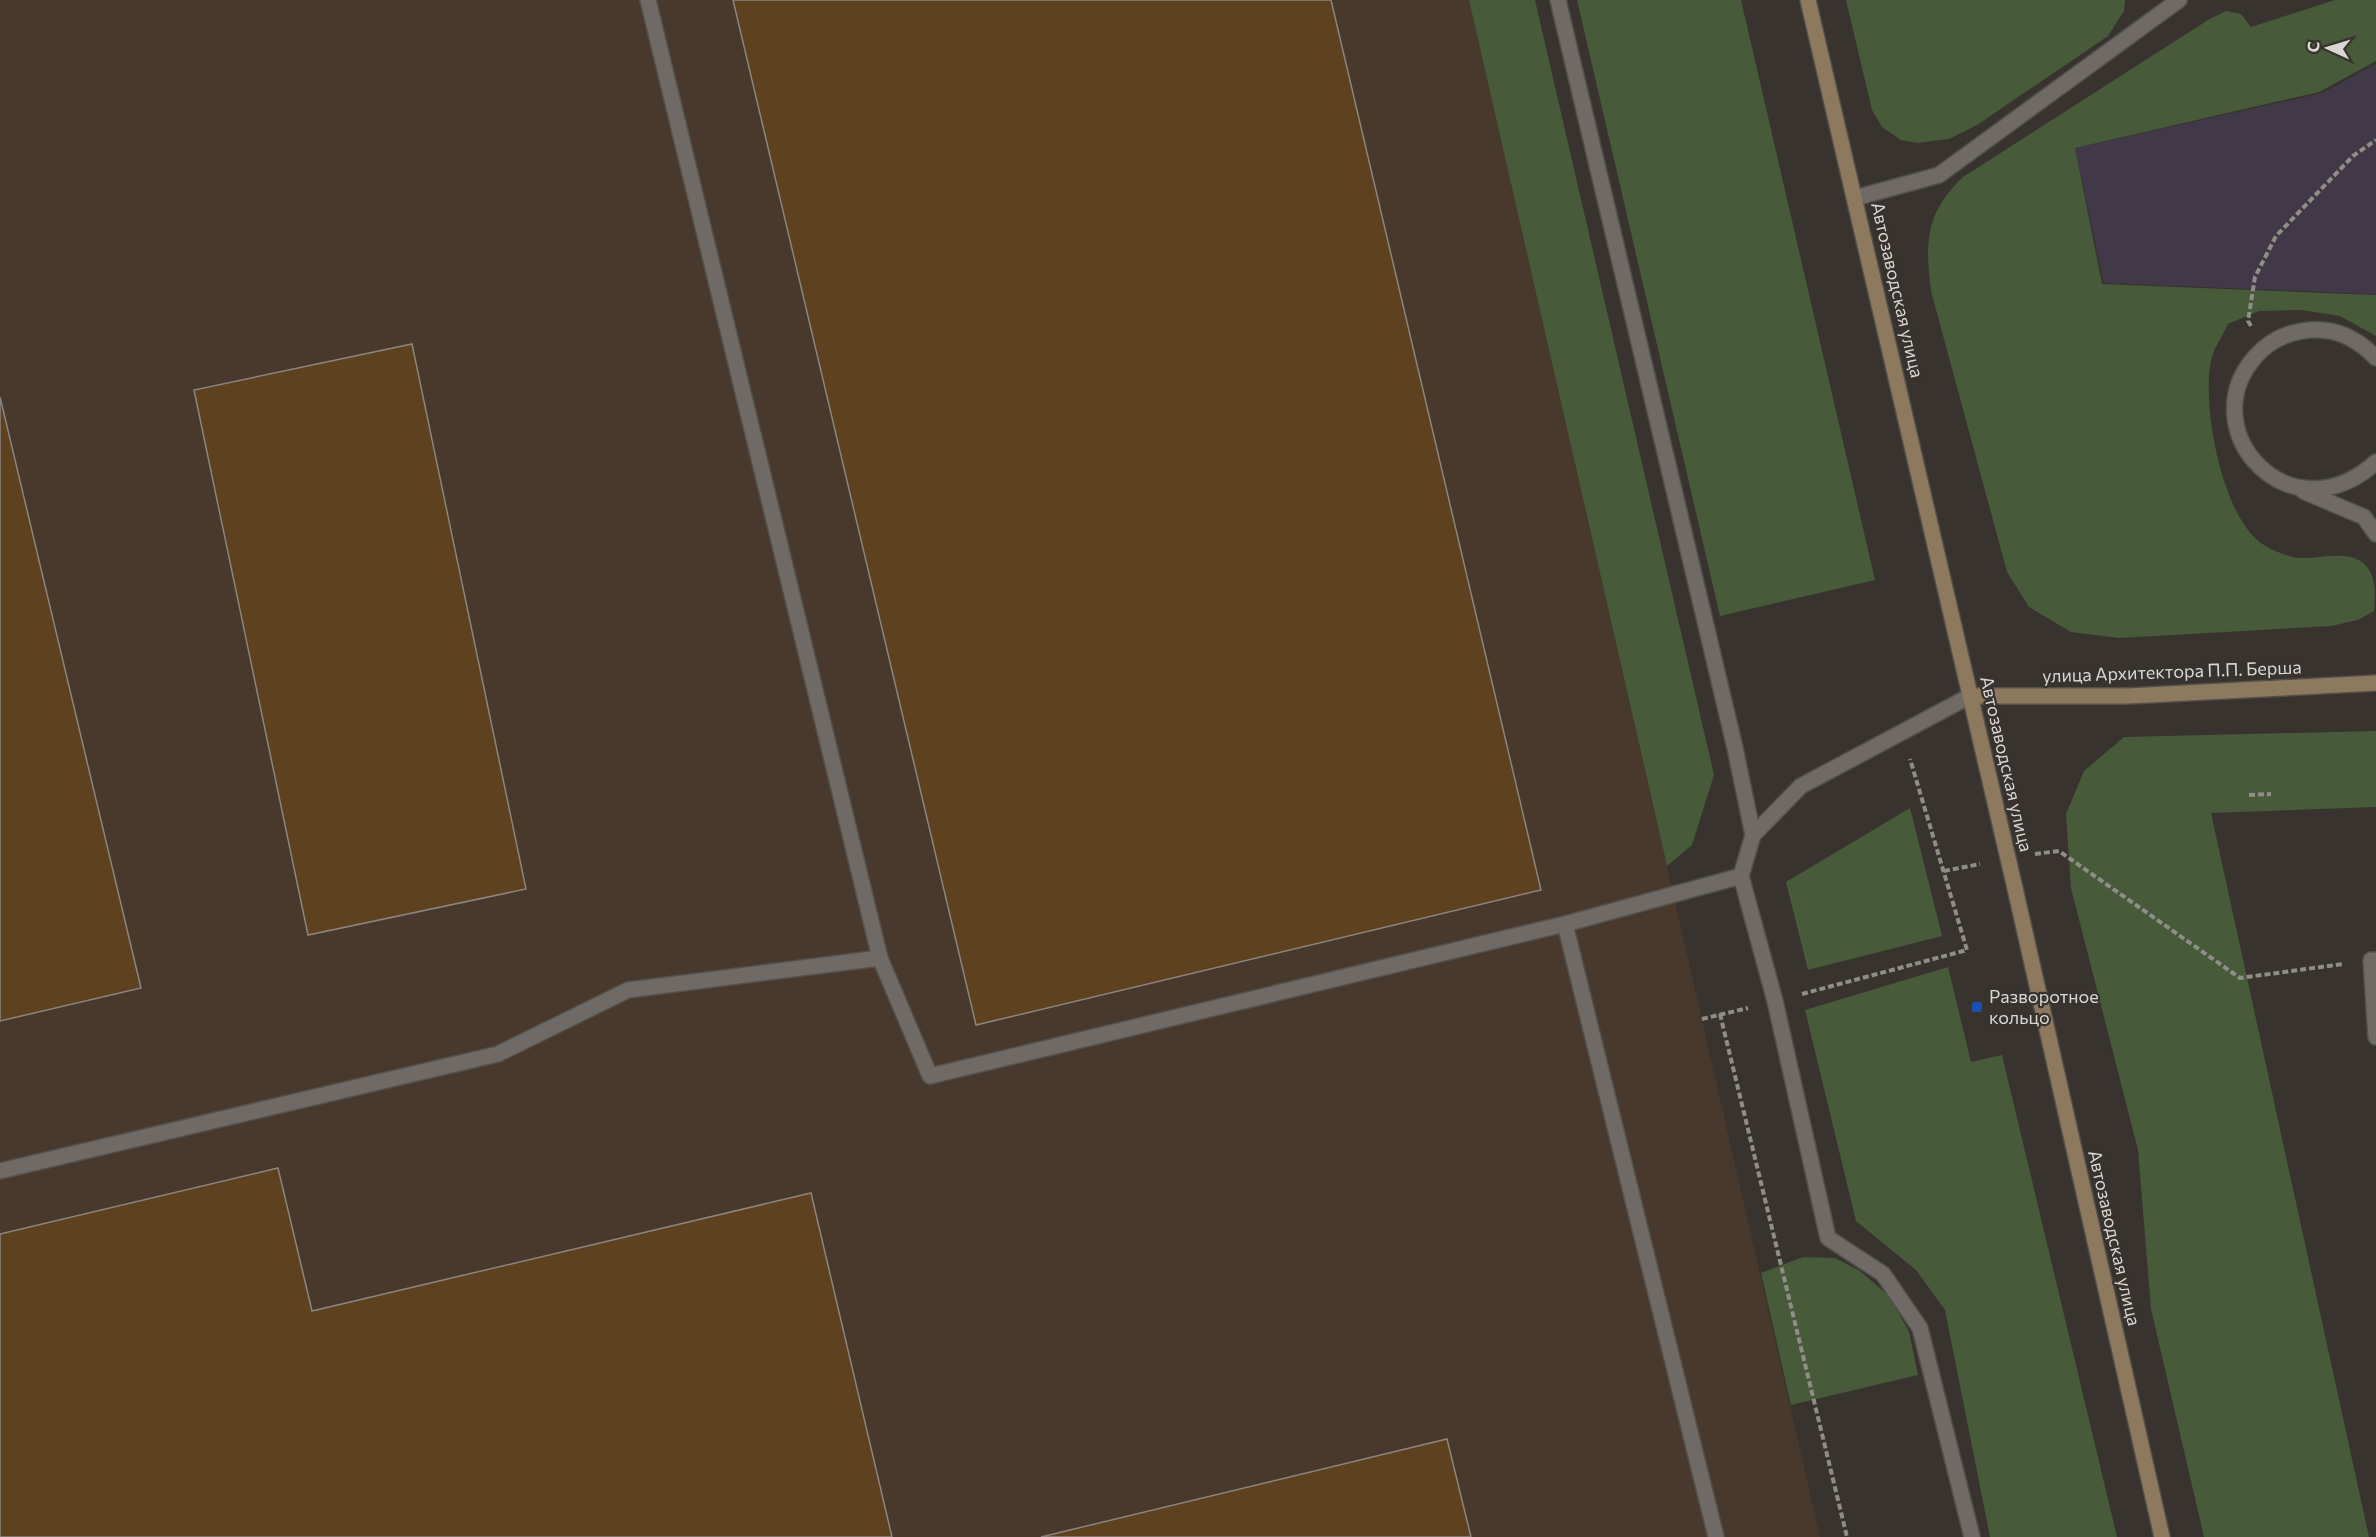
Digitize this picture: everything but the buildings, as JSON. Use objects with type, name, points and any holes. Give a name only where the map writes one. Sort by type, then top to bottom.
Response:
[{"type":"main road","name":"Автозаводская улица","points":[[1808,0],[2162,1537]]},
{"type":"main road","name":"улица Архитектора П.П. Берша","points":[[1970,696],[2129,696],[2376,683]]},
{"type":"lane","points":[[648,0],[880,958],[930,1076],[1565,924],[1741,876]]},
{"type":"lane","points":[[1558,0],[1735,748],[1753,835],[1741,876],[1775,1001],[1828,1238],[1883,1274],[1920,1328],[1971,1537]]},
{"type":"lane","points":[[1855,198],[1939,175],[2170,2]]},
{"type":"lane","points":[[2376,357],[2365,345],[2342,333],[2316,329],[2288,333],[2264,346],[2246,368],[2236,393],[2236,421],[2244,447],[2261,469],[2284,484],[2364,517],[2376,534]]},
{"type":"lane","points":[[2284,484],[2311,490],[2336,487],[2359,477],[2376,462]]},
{"type":"lane","points":[[1753,835],[1801,786],[1970,696]]},
{"type":"lane","points":[[1565,924],[1716,1537]]},
{"type":"lane","points":[[0,1171],[498,1054],[628,990],[880,958]]},
{"type":"lane","points":[[2373,960],[2376,1037]]},
{"type":"path","points":[[2264,346],[2248,321],[2255,278],[2276,236],[2354,156],[2376,140]]},
{"type":"path","points":[[1702,1019],[1967,950],[1902,733]]},
{"type":"path","points":[[2249,795],[2271,794]]},
{"type":"path","points":[[2059,851],[2240,978],[2373,960]]},
{"type":"path","points":[[1720,1014],[1847,1537]]},
{"type":"shaded area","points":[[0,0],[1469,0],[1820,1537],[0,1537]]},
{"type":"shaded area","points":[[2376,64],[2376,294],[2104,283],[2075,148],[2323,93]]},
{"type":"green space","points":[[1469,0],[1535,0],[1714,775],[1692,845],[1667,866]]},
{"type":"green space","points":[[1577,0],[1741,0],[1875,580],[1720,616]]},
{"type":"green space","points":[[1846,0],[2125,0],[2124,11],[2108,36],[1977,125],[1949,139],[1917,143],[1901,140],[1882,127],[1872,110]]},
{"type":"green space","points":[[2335,0],[2376,0],[2376,61],[2319,92],[2075,148],[2102,284],[2376,295],[2376,336],[2340,316],[2301,310],[2259,311],[2228,324],[2213,353],[2209,377],[2212,429],[2218,458],[2236,511],[2249,532],[2264,545],[2290,556],[2306,558],[2348,556],[2362,562],[2370,572],[2375,590],[2374,611],[2358,620],[2331,626],[2119,638],[2071,632],[2029,607],[2007,572],[1931,291],[1928,243],[1935,216],[1950,190],[1963,177],[2208,20],[2226,11],[2241,14],[2251,27]]},
{"type":"green space","points":[[2376,731],[2376,807],[2211,813],[2369,1537],[2204,1537],[2151,1309],[2138,1150],[2071,888],[2066,814],[2084,771],[2124,737]]},
{"type":"green space","points":[[1910,808],[1942,936],[1808,970],[1786,882]]},
{"type":"green space","points":[[1948,967],[1971,1062],[2002,1055],[2117,1537],[1990,1537],[1945,1310],[1916,1270],[1856,1221],[1805,1010]]},
{"type":"green space","points":[[1803,1257],[1835,1258],[1860,1271],[1890,1297],[1909,1332],[1918,1375],[1791,1405],[1761,1273]]},
{"type":"place","name":"Разворотное кольцо","points":[[1977,1007]]}]
